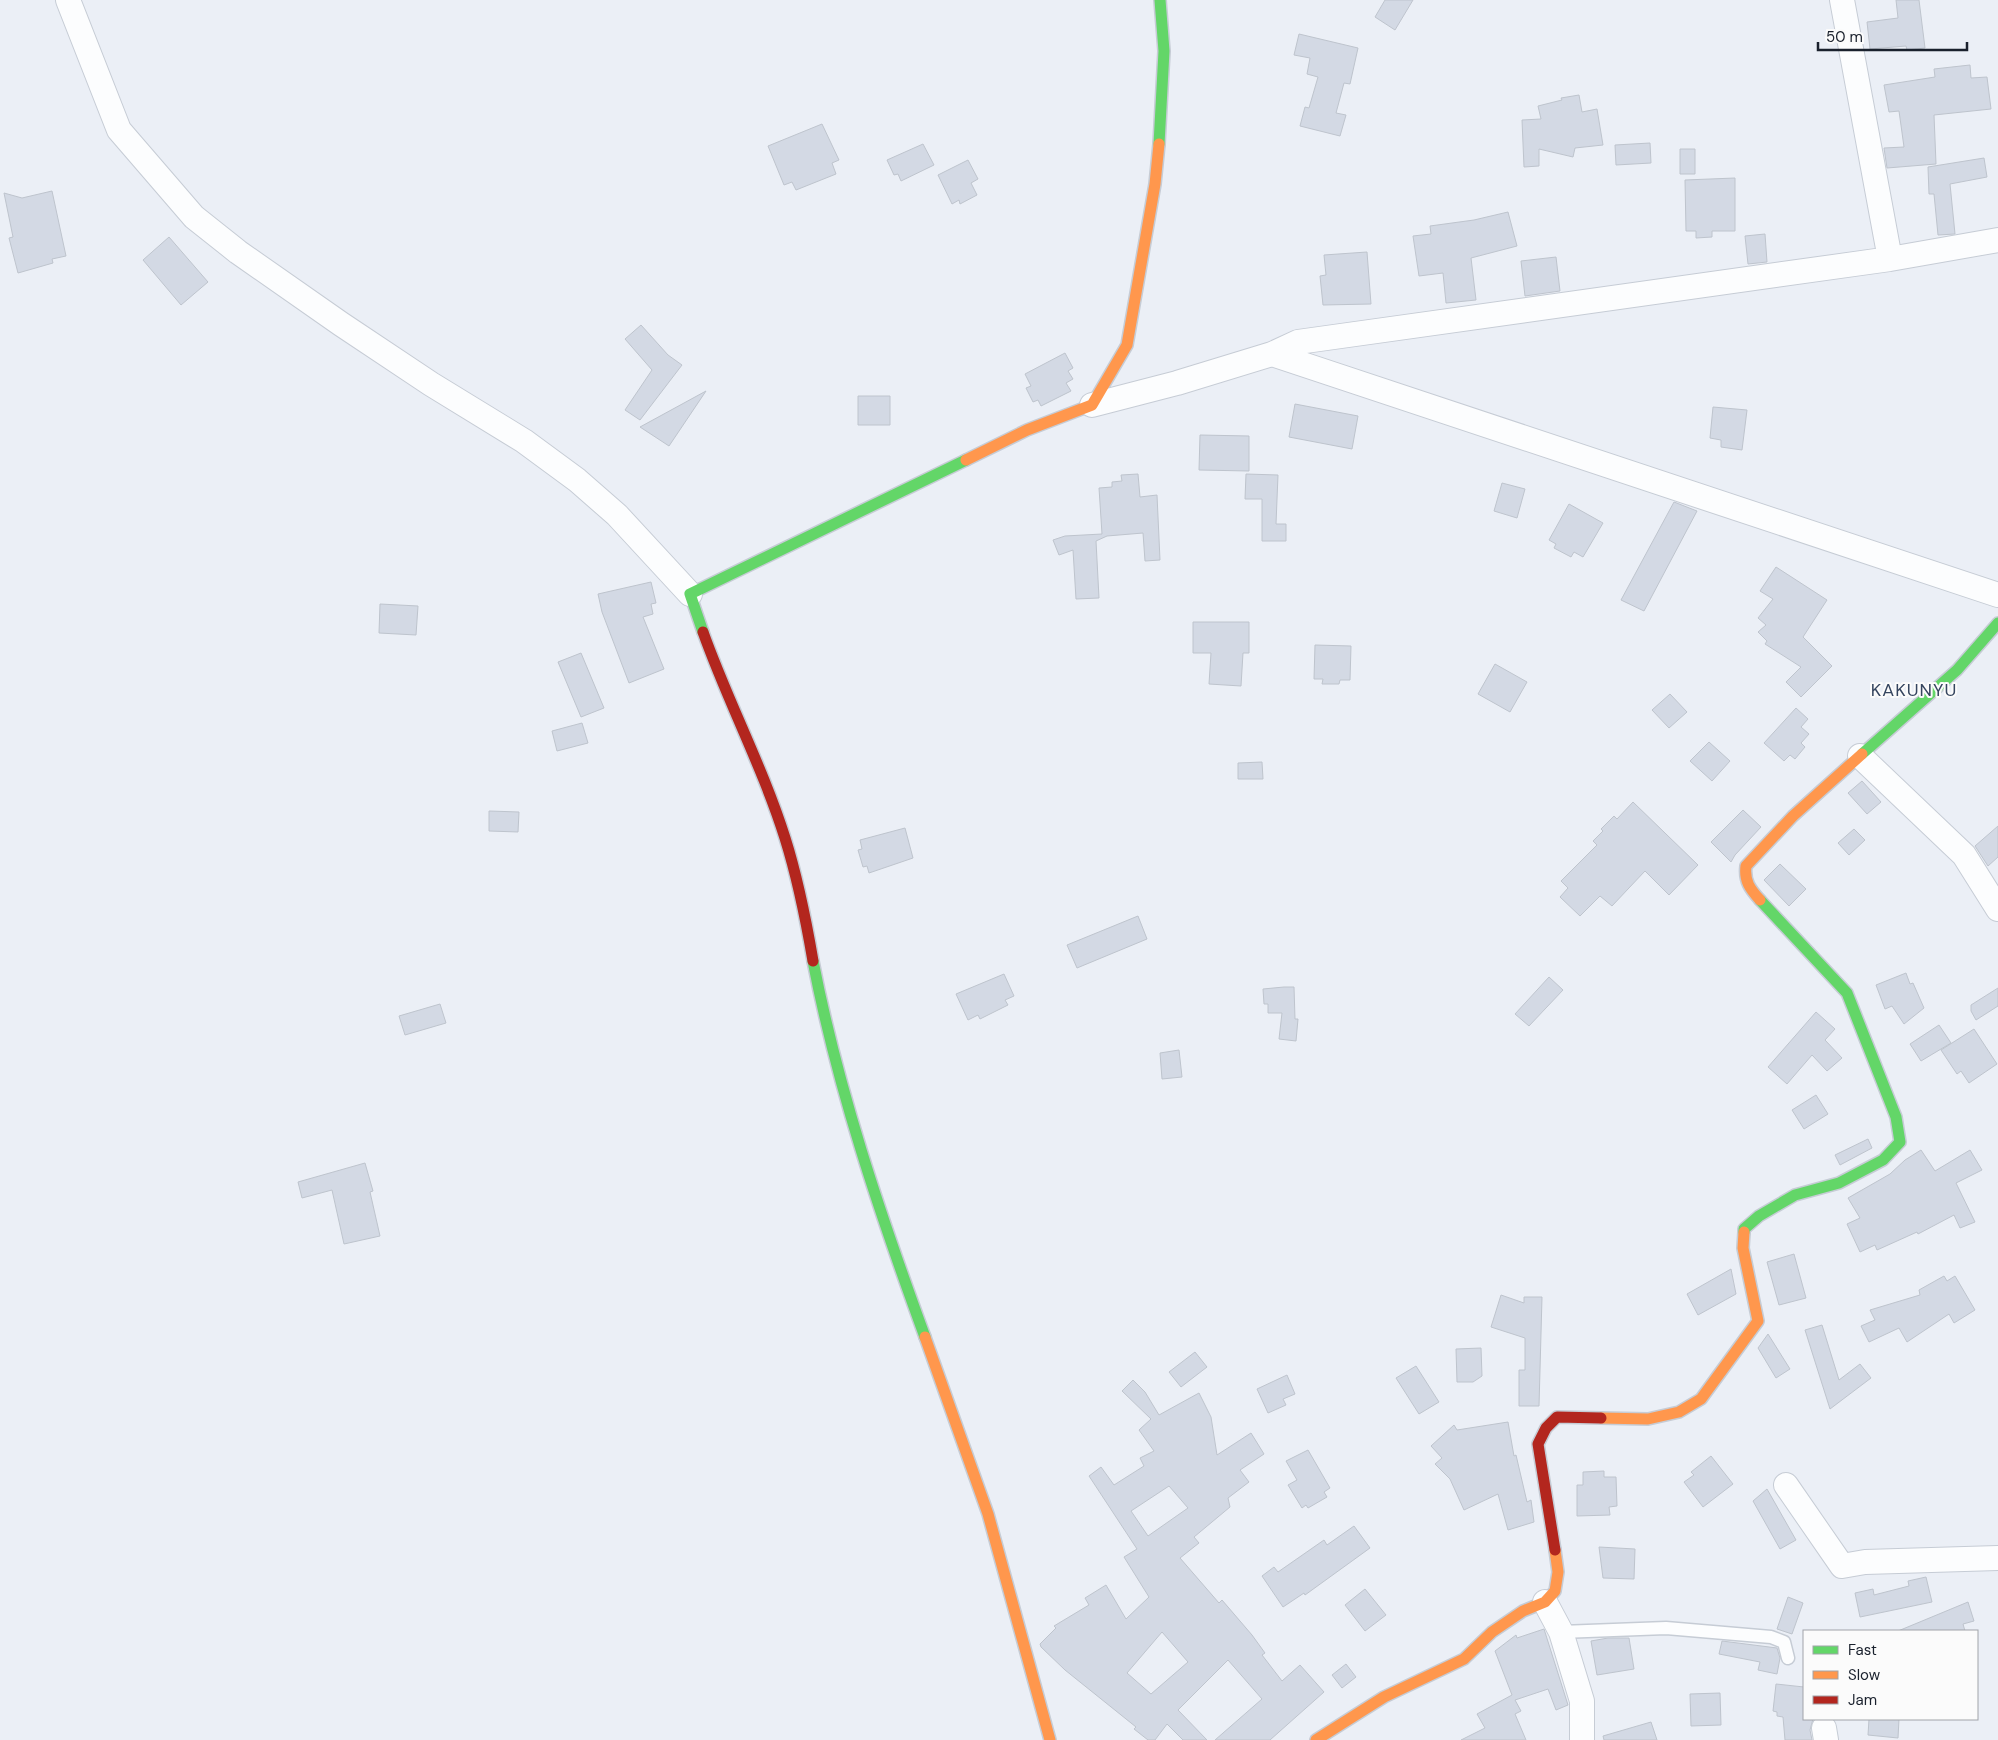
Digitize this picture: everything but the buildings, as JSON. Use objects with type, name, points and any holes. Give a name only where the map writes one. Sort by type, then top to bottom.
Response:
[{"type":"street","points":[[1092,405],[1127,345],[1155,184],[1162,118],[1164,51],[1160,0]]},
{"type":"street","points":[[1842,0],[1890,259]]},
{"type":"street","points":[[76,4],[119,130],[194,217],[238,252],[341,324],[431,384],[524,441],[577,480],[617,516],[690,594],[719,677],[765,783],[785,838],[802,901],[826,1027],[852,1124],[913,1305],[988,1514],[1050,1740]]},
{"type":"street","points":[[690,594],[1028,430],[1092,405],[1177,383],[1272,354],[1298,342],[1890,259],[1998,240]]},
{"type":"street","points":[[1272,354],[1998,595]]},
{"type":"street","points":[[1316,1740],[1391,1693],[1464,1660],[1492,1632],[1523,1611],[1545,1602],[1555,1591],[1558,1572],[1538,1444],[1546,1428],[1557,1417],[1648,1419],[1679,1412],[1701,1398],[1758,1321],[1743,1248],[1744,1229],[1759,1216],[1796,1195],[1839,1183],[1883,1160],[1900,1142],[1896,1117],[1847,993],[1749,888],[1745,876],[1746,866],[1793,816],[1957,670],[1998,623]]},
{"type":"street","points":[[1860,756],[1964,855],[1998,908]]},
{"type":"street","points":[[1786,1485],[1842,1566],[1865,1562],[1998,1558]]},
{"type":"street","points":[[1545,1602],[1561,1632],[1582,1701],[1582,1740]]},
{"type":"lane","points":[[1561,1632],[1666,1628],[1771,1637],[1784,1642],[1788,1658]]},
{"type":"traffic: fast","points":[[1159,144],[1164,51],[1160,0]]},
{"type":"traffic: fast","points":[[703,632],[690,594],[966,460]]},
{"type":"traffic: fast","points":[[1862,754],[1957,670],[1998,623]]},
{"type":"traffic: fast","points":[[1744,1232],[1744,1229],[1759,1216],[1795,1195],[1839,1183],[1883,1160],[1900,1142],[1896,1117],[1847,993],[1760,900]]},
{"type":"traffic: fast","points":[[813,961],[823,1009],[848,1104],[876,1198],[925,1337]]},
{"type":"traffic: slow","points":[[966,460],[1027,430],[1092,405],[1127,345],[1155,184],[1159,144]]},
{"type":"traffic: slow","points":[[1760,900],[1748,884],[1746,866],[1793,816],[1862,754]]},
{"type":"traffic: slow","points":[[1601,1418],[1648,1419],[1679,1412],[1701,1399],[1758,1321],[1743,1248],[1744,1232]]},
{"type":"traffic: slow","points":[[925,1337],[988,1514],[1050,1740]]},
{"type":"traffic: slow","points":[[1316,1740],[1384,1697],[1464,1659],[1492,1632],[1523,1611],[1545,1602],[1555,1591],[1558,1572],[1555,1550]]},
{"type":"traffic: jam","points":[[703,632],[766,786],[785,838],[794,869],[813,961]]},
{"type":"traffic: jam","points":[[1555,1550],[1538,1444],[1546,1428],[1557,1417],[1601,1418]]},
{"type":"district","name":"KAKUNYU","points":[[1914,690]]}]
